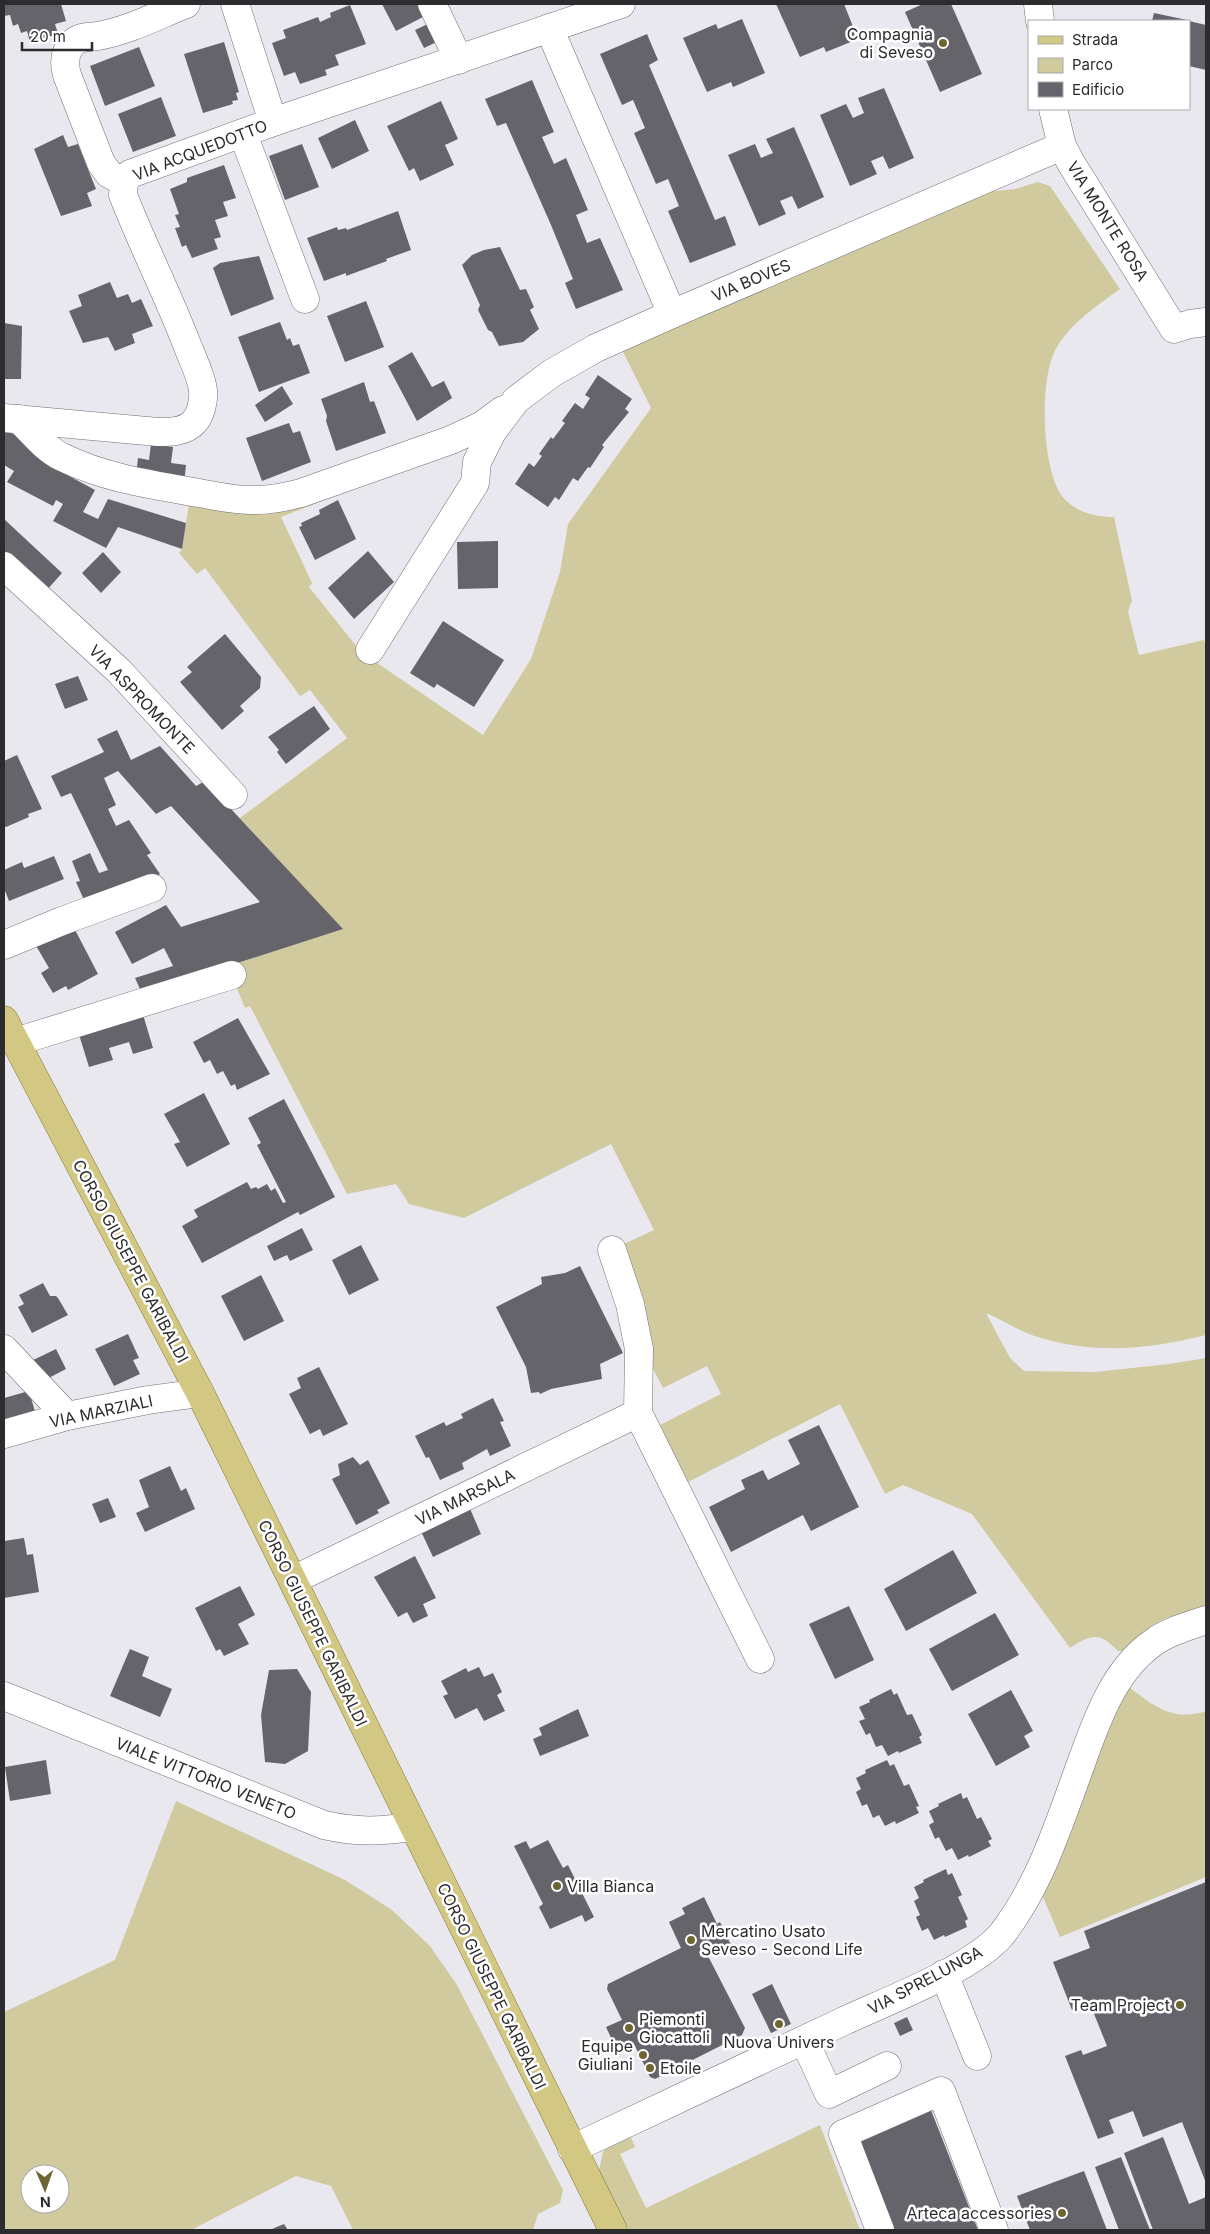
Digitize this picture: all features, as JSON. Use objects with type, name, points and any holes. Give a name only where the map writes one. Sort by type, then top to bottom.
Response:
[{"type":"main road","name":"CORSO GIUSEPPE GARIBALDI","points":[[10,1031],[200,1393],[613,2230]]},
{"type":"street","points":[[124,182],[109,174],[102,163],[67,75],[66,54],[72,44],[79,39],[112,32],[186,4]]},
{"type":"street","points":[[235,4],[273,122]]},
{"type":"street","points":[[432,4],[459,60]]},
{"type":"street","name":"VIA ACQUEDOTTO","points":[[11,418],[158,432],[187,428],[199,415],[203,390],[200,380],[184,337],[122,195],[124,182],[133,172],[273,122],[621,4]]},
{"type":"street","points":[[1038,4],[1040,20]]},
{"type":"street","points":[[549,28],[672,314]]},
{"type":"street","name":"VIA MONTE ROSA","points":[[1053,110],[1062,146],[1174,329],[1206,322]]},
{"type":"street","points":[[243,134],[305,299]]},
{"type":"street","name":"VIA BOVES","points":[[370,650],[475,483],[477,462],[492,432],[516,400],[552,373],[596,348],[672,314],[1062,146]]},
{"type":"street","points":[[11,418],[61,456],[96,470],[150,484],[255,500],[276,499],[301,493],[451,440],[481,426],[516,400]]},
{"type":"street","name":"VIA ASPROMONTE","points":[[4,566],[119,671],[233,795]]},
{"type":"street","points":[[4,945],[62,920],[152,888]]},
{"type":"street","points":[[10,1031],[232,975]]},
{"type":"street","points":[[612,1250],[630,1304],[639,1349],[638,1413],[760,1659]]},
{"type":"street","points":[[4,1349],[67,1416]]},
{"type":"street","name":"VIA MARZIALI","points":[[4,1434],[67,1416],[148,1400],[200,1393]]},
{"type":"street","name":"VIA MARSALA","points":[[293,1580],[638,1413]]},
{"type":"street","name":"VIA SPRELUNGA","points":[[572,2149],[944,1974],[982,1952],[1001,1934],[1022,1902],[1043,1864],[1094,1729],[1112,1688],[1129,1666],[1154,1642],[1178,1629],[1206,1620]]},
{"type":"street","name":"VIALE VITTORIO VENETO","points":[[4,1696],[324,1825],[352,1832],[378,1832],[414,1827]]},
{"type":"street","points":[[944,1974],[977,2056]]},
{"type":"street","points":[[804,2040],[829,2094],[887,2066]]},
{"type":"street","points":[[880,2230],[843,2134],[941,2091],[994,2230]]},
{"type":"green space","points":[[1038,182],[1050,186],[1120,289],[1082,318],[1065,335],[1053,355],[1046,386],[1045,427],[1050,467],[1055,483],[1062,496],[1079,510],[1092,515],[1114,517],[1132,601],[1128,611],[1139,655],[1204,640],[1206,648],[1206,1335],[1144,1347],[1101,1348],[1080,1346],[1059,1343],[1031,1335],[986,1313],[1010,1358],[1024,1371],[1095,1372],[1206,1358],[1206,1608],[1130,1651],[1118,1651],[1106,1641],[1095,1637],[1084,1640],[1070,1648],[972,1514],[903,1485],[885,1494],[840,1404],[688,1482],[660,1425],[721,1394],[707,1366],[663,1388],[652,1367],[622,1245],[654,1230],[611,1144],[464,1218],[409,1204],[396,1184],[347,1194],[250,1006],[245,1008],[228,966],[342,929],[240,818],[347,738],[310,690],[300,696],[205,568],[197,574],[179,553],[182,549],[190,497],[217,502],[441,455],[281,517],[312,583],[309,587],[361,652],[483,735],[531,659],[560,572],[568,524],[651,408],[621,348],[985,192],[1015,189]]},
{"type":"green space","points":[[1124,1683],[1152,1704],[1172,1713],[1193,1714],[1206,1711],[1206,1877],[1060,1937],[1043,1897]]},
{"type":"green space","points":[[176,1801],[345,1880],[392,1910],[430,1946],[457,1985],[563,2190],[560,2203],[538,2214],[533,2230],[353,2230],[331,2186],[296,2176],[191,2230],[4,2230],[4,2012],[115,1960]]},
{"type":"green space","points":[[820,2125],[860,2230],[629,2230],[599,2171],[603,2152],[609,2144],[629,2133],[635,2147],[620,2154],[646,2208]]},
{"type":"building","points":[[4,4],[61,4],[66,21],[55,24],[58,34],[30,42],[27,31],[21,33],[18,24],[13,26],[10,15],[4,16]]},
{"type":"building","points":[[382,4],[419,4],[425,16],[396,31]]},
{"type":"building","points":[[776,4],[844,4],[858,39],[826,52],[824,47],[800,57]]},
{"type":"building","name":"Compagnia di Seveso","points":[[923,4],[951,4],[982,74],[940,92],[905,12]]},
{"type":"building","points":[[350,5],[366,44],[335,55],[339,65],[325,70],[327,75],[300,84],[295,72],[284,76],[272,43],[286,38],[283,30],[318,17],[320,22],[331,17],[330,13]]},
{"type":"building","points":[[1154,13],[1187,20],[1152,20]]},
{"type":"building","points":[[742,19],[765,73],[733,87],[731,82],[707,92],[683,38],[716,24],[718,29]]},
{"type":"building","points":[[434,21],[443,39],[424,48],[415,30]]},
{"type":"building","points":[[1190,21],[1206,25],[1206,70],[1190,66]]},
{"type":"building","points":[[647,34],[658,60],[649,65],[715,220],[725,216],[736,245],[690,263],[668,211],[679,206],[668,179],[656,184],[634,133],[645,128],[633,100],[622,105],[600,54]]},
{"type":"building","points":[[224,42],[239,92],[236,93],[238,100],[232,101],[233,104],[203,113],[184,54]]},
{"type":"building","points":[[139,47],[155,86],[105,106],[90,66]]},
{"type":"building","points":[[532,80],[554,132],[542,137],[554,164],[566,158],[588,210],[576,215],[587,243],[600,238],[623,290],[576,309],[565,283],[573,279],[551,225],[506,123],[497,126],[485,99]]},
{"type":"building","points":[[884,88],[914,158],[889,169],[883,156],[871,161],[877,174],[850,186],[820,115],[846,104],[853,118],[864,113],[858,98]]},
{"type":"building","points":[[161,97],[176,136],[133,152],[118,114]]},
{"type":"building","points":[[441,101],[458,139],[445,145],[454,165],[420,181],[414,168],[409,171],[387,126]]},
{"type":"building","points":[[355,120],[369,151],[332,169],[318,138]]},
{"type":"building","points":[[794,127],[824,197],[798,209],[792,196],[780,201],[786,214],[759,226],[728,155],[755,144],[761,158],[773,153],[766,139]]},
{"type":"building","points":[[63,135],[68,147],[78,144],[96,189],[87,193],[92,206],[61,216],[34,149]]},
{"type":"building","points":[[302,144],[319,187],[285,200],[269,156]]},
{"type":"building","points":[[224,165],[236,198],[223,202],[228,216],[215,220],[221,237],[214,239],[218,249],[192,258],[186,245],[182,247],[175,228],[180,227],[175,215],[179,214],[170,189],[187,182],[187,178]]},
{"type":"building","points":[[398,211],[411,250],[346,276],[346,273],[324,281],[307,238],[337,227],[338,230],[346,228],[347,230]]},
{"type":"building","points":[[500,247],[520,290],[526,289],[534,307],[530,310],[539,329],[523,342],[499,346],[478,310],[480,305],[462,265],[472,255],[484,250]]},
{"type":"building","points":[[259,256],[274,299],[231,316],[213,268],[220,263]]},
{"type":"building","points":[[110,282],[117,298],[128,294],[132,303],[141,299],[153,326],[132,334],[135,343],[115,351],[108,337],[83,343],[69,311],[82,306],[78,295]]},
{"type":"building","points":[[366,301],[384,347],[345,362],[327,316]]},
{"type":"building","points":[[280,322],[287,340],[290,338],[293,346],[299,344],[310,373],[259,392],[238,337]]},
{"type":"building","points":[[4,323],[22,326],[21,379],[4,379]]},
{"type":"building","points":[[412,352],[432,387],[444,381],[452,398],[417,421],[388,366]]},
{"type":"building","points":[[598,375],[632,399],[625,409],[629,412],[602,445],[604,447],[590,468],[588,467],[578,481],[573,478],[559,500],[555,497],[548,507],[515,484],[529,463],[534,467],[542,456],[539,454],[551,437],[553,439],[565,423],[562,421],[575,403],[583,409],[590,398],[585,395]]},
{"type":"building","points":[[364,382],[370,402],[374,401],[386,433],[336,451],[321,399]]},
{"type":"building","points":[[282,386],[293,404],[265,422],[255,405]]},
{"type":"building","points":[[289,423],[293,433],[300,431],[311,462],[262,481],[246,438]]},
{"type":"building","points":[[4,430],[73,468],[69,476],[95,490],[83,512],[98,519],[108,499],[186,523],[182,549],[118,527],[106,548],[53,521],[63,504],[56,500],[53,506],[7,482],[14,471],[4,465]]},
{"type":"building","points":[[151,444],[173,447],[171,463],[186,465],[184,484],[136,476],[138,458],[149,460]]},
{"type":"building","points":[[338,500],[356,539],[315,560],[299,527],[302,526],[301,523],[320,514],[319,510]]},
{"type":"building","points":[[4,519],[62,573],[46,591],[4,557]]},
{"type":"building","points":[[498,541],[498,588],[458,589],[457,542]]},
{"type":"building","points":[[368,551],[394,582],[354,619],[328,588]]},
{"type":"building","points":[[103,552],[121,572],[101,593],[82,573]]},
{"type":"building","points":[[443,621],[504,660],[474,707],[437,684],[434,688],[410,673]]},
{"type":"building","points":[[225,634],[261,677],[260,688],[240,706],[244,711],[222,730],[180,682],[192,672],[187,667]]},
{"type":"building","points":[[78,676],[88,700],[65,709],[55,684]]},
{"type":"building","points":[[314,706],[330,729],[286,764],[277,752],[279,750],[268,737]]},
{"type":"building","points":[[117,730],[131,760],[160,746],[196,786],[205,781],[343,929],[228,966],[141,991],[135,978],[173,966],[164,948],[132,964],[115,932],[166,905],[181,927],[260,902],[171,806],[156,814],[118,771],[104,778],[116,805],[108,809],[116,826],[129,820],[151,853],[147,855],[160,874],[148,882],[88,909],[76,882],[80,881],[72,861],[90,853],[99,873],[108,870],[71,793],[61,797],[51,776],[104,752],[97,739]]},
{"type":"building","points":[[17,755],[42,809],[28,814],[29,817],[6,827],[4,826],[4,761]]},
{"type":"building","points":[[54,856],[64,879],[9,901],[4,888],[4,870],[22,862],[24,868]]},
{"type":"building","points":[[72,924],[98,974],[68,990],[66,986],[53,993],[41,973],[49,968],[35,944]]},
{"type":"building","points":[[141,1008],[153,1048],[133,1054],[129,1042],[109,1048],[113,1060],[89,1067],[77,1028]]},
{"type":"building","points":[[238,1018],[270,1074],[237,1090],[235,1084],[231,1086],[223,1071],[217,1074],[210,1060],[204,1063],[193,1042]]},
{"type":"building","points":[[204,1093],[230,1144],[187,1167],[174,1144],[180,1142],[164,1114]]},
{"type":"building","points":[[284,1099],[335,1197],[300,1215],[298,1212],[202,1263],[182,1226],[198,1217],[194,1210],[247,1182],[251,1189],[256,1187],[258,1189],[267,1184],[271,1191],[275,1188],[283,1203],[286,1202],[257,1145],[261,1143],[248,1118]]},
{"type":"building","points":[[302,1228],[313,1250],[290,1261],[287,1255],[274,1261],[267,1246]]},
{"type":"building","points":[[361,1245],[379,1280],[349,1295],[332,1260]]},
{"type":"building","points":[[580,1266],[623,1353],[600,1364],[602,1379],[551,1389],[540,1394],[539,1392],[531,1393],[526,1367],[496,1307],[542,1284],[541,1277],[565,1273]]},
{"type":"building","points":[[261,1275],[284,1321],[244,1341],[221,1296]]},
{"type":"building","points":[[43,1283],[50,1296],[58,1298],[68,1315],[32,1333],[18,1307],[24,1304],[19,1295]]},
{"type":"building","points":[[128,1334],[139,1358],[133,1360],[140,1374],[114,1386],[95,1349]]},
{"type":"building","points":[[56,1349],[66,1369],[43,1381],[25,1364]]},
{"type":"building","points":[[319,1367],[348,1424],[323,1436],[320,1429],[310,1434],[289,1394],[301,1388],[297,1378]]},
{"type":"building","points":[[29,1391],[36,1415],[4,1424],[4,1398]]},
{"type":"building","points":[[493,1398],[504,1421],[500,1422],[511,1446],[490,1456],[487,1449],[462,1463],[464,1469],[440,1480],[429,1457],[426,1458],[415,1436],[444,1422],[446,1426],[463,1418],[461,1414]]},
{"type":"building","points":[[819,1425],[859,1507],[811,1531],[803,1515],[731,1552],[709,1507],[745,1489],[741,1480],[763,1470],[768,1480],[800,1464],[788,1440]]},
{"type":"building","points":[[353,1457],[360,1465],[368,1460],[390,1503],[377,1510],[379,1513],[356,1525],[332,1479],[340,1475],[338,1464]]},
{"type":"building","points":[[170,1466],[181,1491],[186,1488],[195,1509],[145,1532],[136,1513],[149,1507],[139,1480]]},
{"type":"building","points":[[108,1498],[116,1517],[100,1523],[92,1504]]},
{"type":"building","points":[[468,1504],[481,1534],[433,1557],[419,1527]]},
{"type":"building","points":[[24,1538],[27,1555],[33,1554],[39,1592],[4,1598],[4,1541]]},
{"type":"building","points":[[953,1550],[977,1593],[906,1631],[884,1589]]},
{"type":"building","points":[[415,1556],[436,1598],[423,1604],[428,1616],[413,1623],[407,1612],[398,1617],[374,1577]]},
{"type":"building","points":[[240,1586],[255,1615],[238,1624],[249,1644],[224,1656],[220,1649],[216,1651],[195,1608]]},
{"type":"building","points":[[849,1606],[874,1660],[835,1679],[809,1624]]},
{"type":"building","points":[[995,1613],[1019,1655],[952,1691],[929,1649]]},
{"type":"building","points":[[130,1649],[149,1657],[142,1676],[172,1689],[160,1717],[110,1696]]},
{"type":"building","points":[[479,1667],[484,1677],[493,1673],[502,1692],[497,1695],[505,1711],[484,1721],[477,1708],[455,1719],[443,1696],[448,1694],[441,1681],[466,1668],[468,1672]]},
{"type":"building","points":[[297,1669],[311,1692],[308,1751],[285,1764],[265,1762],[261,1715],[269,1670]]},
{"type":"building","points":[[891,1689],[894,1695],[897,1693],[907,1715],[912,1714],[922,1735],[919,1737],[922,1743],[888,1756],[882,1745],[876,1747],[870,1733],[866,1735],[859,1721],[865,1719],[859,1707]]},
{"type":"building","points":[[1011,1690],[1033,1731],[1024,1736],[1030,1747],[996,1766],[968,1714]]},
{"type":"building","points":[[578,1709],[589,1736],[540,1756],[533,1739],[542,1735],[539,1728]]},
{"type":"building","points":[[46,1760],[51,1794],[10,1801],[5,1767]]},
{"type":"building","points":[[887,1760],[890,1766],[894,1764],[904,1786],[909,1784],[919,1806],[916,1807],[919,1813],[896,1824],[895,1821],[885,1826],[879,1815],[873,1818],[867,1804],[862,1806],[856,1792],[861,1789],[856,1778],[866,1773],[865,1770]]},
{"type":"building","points":[[961,1793],[963,1799],[967,1797],[977,1819],[981,1817],[992,1839],[988,1841],[991,1846],[969,1857],[968,1855],[958,1860],[952,1848],[946,1851],[939,1837],[935,1839],[929,1825],[934,1822],[929,1811],[939,1806],[938,1804]]},
{"type":"building","name":"Villa Bianca","points":[[548,1840],[563,1868],[568,1865],[594,1917],[585,1922],[582,1915],[550,1929],[539,1907],[543,1904],[514,1846],[526,1841],[530,1849]]},
{"type":"building","points":[[946,1869],[948,1875],[952,1873],[962,1895],[958,1897],[968,1919],[965,1921],[967,1927],[934,1940],[928,1928],[922,1931],[916,1917],[920,1915],[914,1901],[919,1898],[914,1887],[924,1882],[923,1880]]},
{"type":"building","points":[[1206,1882],[1206,2183],[1182,2122],[1143,2137],[1133,2111],[1109,2120],[1114,2133],[1098,2139],[1065,2056],[1081,2050],[1083,2055],[1107,2046],[1090,2004],[1072,2010],[1053,1962],[1090,1948],[1084,1931]]},
{"type":"building","points":[[704,1897],[717,1924],[720,1922],[731,1945],[708,1956],[745,2028],[742,2035],[655,2079],[650,2077],[635,2046],[619,2055],[606,2027],[622,2020],[607,1989],[608,1984],[681,1948],[669,1922],[685,1914],[682,1908]]},
{"type":"building","points":[[772,1984],[791,2024],[771,2033],[752,1994]]},
{"type":"building","points":[[907,2017],[913,2030],[900,2036],[894,2023]]},
{"type":"building","points":[[929,2105],[978,2230],[893,2230],[858,2142]]},
{"type":"building","points":[[1163,2137],[1189,2204],[1206,2197],[1206,2230],[1153,2230],[1124,2153]]},
{"type":"building","points":[[1121,2157],[1150,2230],[1119,2230],[1095,2167]]},
{"type":"building","name":"Arteca accessories","points":[[1084,2171],[1107,2230],[1030,2230],[1017,2196]]},
{"type":"building","points":[[284,2224],[288,2230],[270,2230],[279,2226]]},
{"type":"place","name":"Compagnia di Seveso","points":[[943,43]]},
{"type":"place","name":"Villa Bianca","points":[[557,1886]]},
{"type":"place","name":"Mercatino Usato Seveso - Second Life","points":[[691,1940]]},
{"type":"place","name":"Team Project","points":[[1180,2005]]},
{"type":"place","name":"Nuova Univers","points":[[779,2024]]},
{"type":"place","name":"Piemonti Giocattoli","points":[[629,2028]]},
{"type":"place","name":"Equipe Giuliani","points":[[643,2055]]},
{"type":"place","name":"Etoile","points":[[650,2068]]},
{"type":"place","name":"Arteca accessories","points":[[1062,2213]]}]
